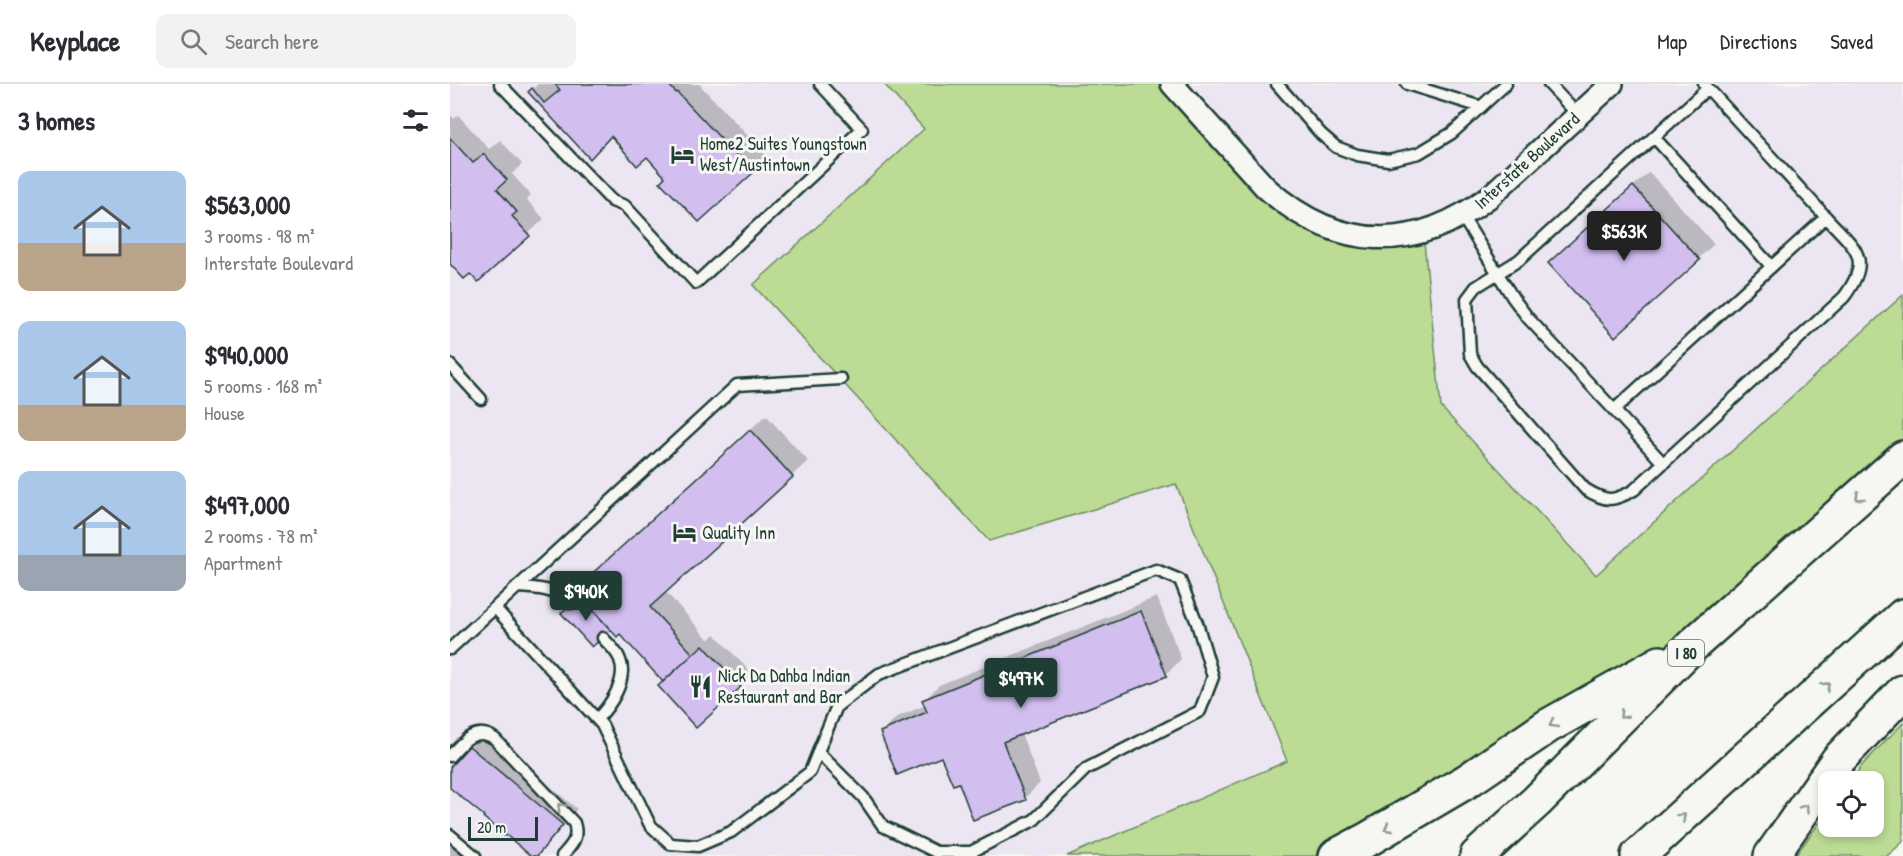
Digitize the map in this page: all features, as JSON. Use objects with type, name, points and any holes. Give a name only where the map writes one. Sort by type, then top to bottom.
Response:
[{"type":"highway","name":"I 80","points":[[1477,856],[1537,801],[1695,643],[1903,458]]},
{"type":"highway","points":[[1638,856],[1903,616]]},
{"type":"highway","points":[[1336,856],[1467,781],[1548,726],[1695,643]]},
{"type":"highway","points":[[1771,856],[1838,760],[1903,692]]},
{"type":"street","name":"Interstate Boulevard","points":[[1172,84],[1266,188],[1298,213],[1314,223],[1357,236],[1394,237],[1423,232],[1462,216],[1489,197],[1612,84]]},
{"type":"lane","points":[[506,86],[612,201],[625,206],[696,283],[862,129],[820,84]]},
{"type":"lane","points":[[1277,84],[1321,134],[1336,147],[1357,155],[1388,160],[1419,153],[1452,133],[1506,84]]},
{"type":"lane","points":[[1407,84],[1481,107]]},
{"type":"lane","points":[[1549,84],[1578,115]]},
{"type":"lane","points":[[1706,86],[1856,250],[1860,260],[1860,271],[1845,297],[1634,490],[1617,500],[1600,498],[1585,489],[1477,366],[1470,354],[1467,299],[1476,287],[1519,260],[1654,137],[1706,86]]},
{"type":"lane","points":[[1654,137],[1772,266]]},
{"type":"lane","points":[[1462,216],[1528,318],[1663,464]]},
{"type":"lane","points":[[1614,410],[1826,217]]},
{"type":"lane","points":[[450,365],[481,399]]},
{"type":"lane","points":[[450,649],[737,385],[841,379]]},
{"type":"lane","points":[[495,608],[602,725],[650,825],[671,844],[698,846],[731,832],[810,772],[818,752],[837,706],[879,674],[1156,570],[1180,580],[1197,623],[1213,677],[1200,711],[1086,769],[1034,820],[971,852],[936,852],[883,826],[863,797],[818,752]]},
{"type":"lane","points":[[517,587],[551,590],[572,603]]},
{"type":"lane","points":[[597,719],[610,703],[619,685],[622,671],[619,657],[603,638]]},
{"type":"lane","points":[[450,756],[473,734],[490,735],[495,739],[574,823],[577,835],[562,856]]},
{"type":"lane","points":[[450,835],[475,856]]},
{"type":"lane","points":[[698,846],[704,856]]},
{"type":"shaded area","points":[[450,84],[884,84],[925,128],[754,286],[989,541],[1176,484],[1287,761],[1067,856],[450,856]]},
{"type":"shaded area","points":[[1172,84],[1903,84],[1903,295],[1596,575],[1441,407],[1423,233],[1314,223]]},
{"type":"green space","points":[[884,84],[1172,84],[1314,223],[1423,232],[1441,407],[1596,575],[1903,295],[1903,460],[1695,643],[1336,856],[1067,856],[1287,761],[1176,484],[989,541],[753,285],[924,129]]},
{"type":"green space","points":[[1903,723],[1903,842],[1887,856],[1795,856],[1818,825],[1818,837],[1884,837],[1884,771],[1858,771]]},
{"type":"building","name":"Home2 Suites Youngstown West/Austintown","points":[[555,84],[668,84],[753,173],[699,222],[660,182],[665,177],[647,157],[637,166],[611,136],[590,159],[528,92],[532,88],[544,103],[560,90]]},
{"type":"building","points":[[450,138],[473,163],[484,154],[507,180],[497,189],[517,212],[512,216],[530,236],[478,282],[470,274],[464,279],[450,264]]},
{"type":"building","points":[[1633,186],[1700,260],[1615,337],[1548,263]]},
{"type":"building","name":"Quality Inn","points":[[750,430],[793,477],[650,607],[693,654],[663,682],[620,634],[617,637],[574,590]]},
{"type":"building","points":[[580,596],[611,630],[592,647],[561,613]]},
{"type":"building","points":[[1141,611],[1167,676],[1003,742],[1026,800],[973,820],[959,783],[953,785],[941,757],[897,775],[880,732],[927,712],[922,700]]},
{"type":"building","name":"Nick Da Dahba Indian Restaurant and Bar","points":[[703,645],[741,687],[696,728],[658,686]]},
{"type":"building","points":[[469,746],[563,825],[537,856],[531,856],[505,836],[450,788],[450,767]]},
{"type":"place","name":"Home2 Suites Youngstown West/Austintown","points":[[682,154]]},
{"type":"place","name":"Quality Inn","points":[[684,533]]},
{"type":"place","name":"Nick Da Dahba Indian Restaurant and Bar","points":[[700,686]]}]
